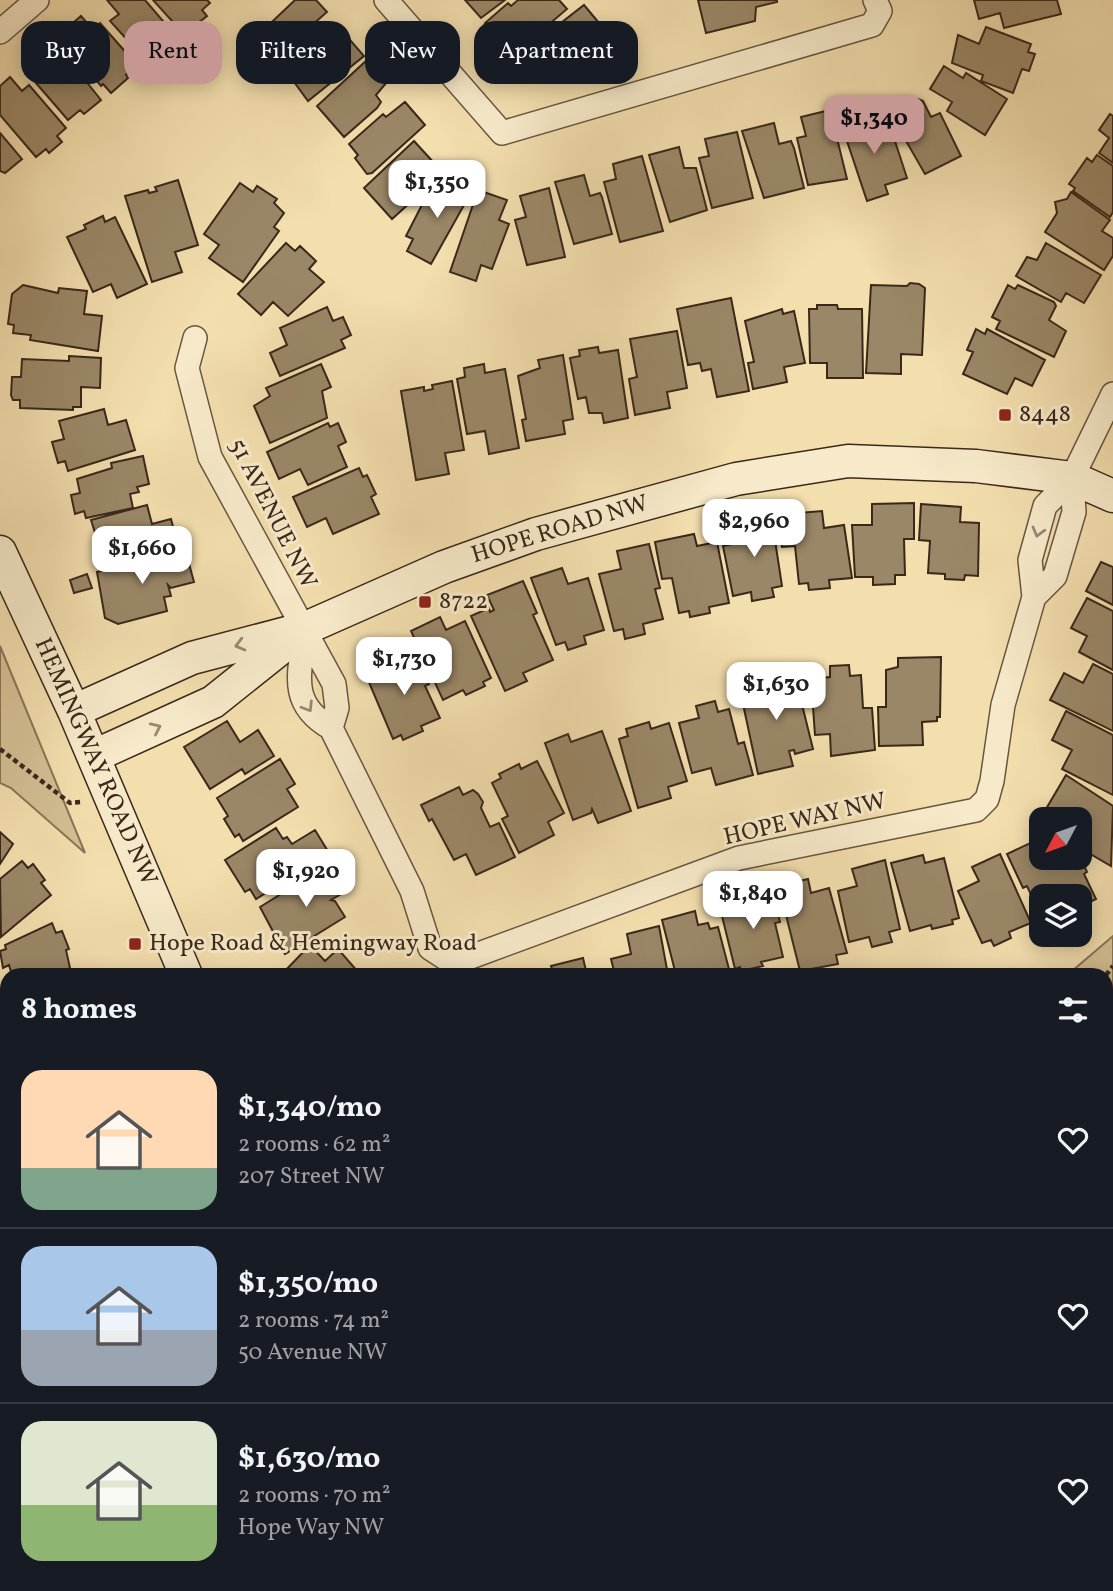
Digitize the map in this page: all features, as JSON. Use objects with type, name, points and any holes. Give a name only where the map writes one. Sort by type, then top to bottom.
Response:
[{"type":"street","points":[[0,32],[37,0]]},
{"type":"street","points":[[386,0],[502,133],[872,25],[880,11],[875,0]]},
{"type":"street","name":"51 AVENUE NW","points":[[195,338],[187,368],[210,457],[293,613],[306,628]]},
{"type":"street","name":"HOPE WAY NW","points":[[306,628],[299,680],[302,701],[315,719],[331,728],[412,891],[430,948],[450,961],[468,958],[739,858],[976,810],[987,799],[992,781],[1003,705],[1034,597],[1030,560],[1045,506],[1072,478],[1113,394]]},
{"type":"street","name":"HOPE ROAD NW","points":[[74,711],[192,658],[306,628],[444,567],[536,534],[736,479],[848,461],[976,466],[1072,478],[1113,496]]},
{"type":"street","name":"HEMINGWAY ROAD NW","points":[[0,552],[94,756],[183,968]]},
{"type":"street","points":[[306,628],[334,684],[337,708],[331,728]]},
{"type":"street","name":"HOPE ROAD NW","points":[[94,756],[213,702],[306,628]]},
{"type":"path","points":[[0,750],[70,803]]},
{"type":"shaded area","points":[[0,646],[85,853],[11,788],[0,783]]},
{"type":"shaded area","points":[[1113,936],[1113,968],[1076,968]]},
{"type":"building","points":[[107,0],[145,0],[163,21],[124,21],[124,36],[110,21],[119,14]]},
{"type":"building","points":[[153,0],[207,0],[210,3],[202,10],[207,16],[201,21],[172,21]]},
{"type":"building","points":[[295,0],[316,0],[327,12],[317,21],[273,21]]},
{"type":"building","points":[[465,0],[505,0],[481,18]]},
{"type":"building","points":[[518,0],[559,0],[567,9],[553,21],[487,21],[508,3],[511,6]]},
{"type":"building","points":[[698,0],[777,2],[756,7],[755,21],[706,33]]},
{"type":"building","points":[[974,0],[1057,0],[1061,14],[1004,28],[1000,13],[979,19]]},
{"type":"building","points":[[584,5],[597,21],[564,21]]},
{"type":"building","points":[[986,27],[1031,44],[1028,52],[1035,54],[1029,71],[1022,69],[1013,93],[981,81],[983,75],[952,63],[958,35],[979,44]]},
{"type":"building","points":[[110,34],[124,50],[124,82],[111,93],[103,84],[110,84]]},
{"type":"building","points":[[351,41],[364,56],[351,66]]},
{"type":"building","points":[[365,62],[365,84],[385,84],[376,95],[381,102],[377,108],[344,137],[317,106],[341,84],[351,84],[351,75]]},
{"type":"building","points":[[944,66],[963,78],[966,73],[1007,99],[985,135],[947,111],[952,102],[930,89]]},
{"type":"building","points":[[10,77],[22,91],[29,85],[66,128],[57,136],[62,142],[49,153],[46,149],[36,157],[0,115],[0,86]]},
{"type":"building","points":[[37,84],[88,84],[101,100],[84,114],[80,110],[68,120]]},
{"type":"building","points":[[296,84],[329,84],[308,101]]},
{"type":"building","points":[[918,99],[923,101],[931,117],[940,113],[961,156],[925,174],[890,113]]},
{"type":"building","points":[[405,102],[425,125],[372,173],[367,174],[349,144],[383,114],[386,117]]},
{"type":"building","points":[[830,110],[847,179],[808,185],[797,138],[806,136],[801,117]]},
{"type":"building","points":[[870,113],[878,131],[889,128],[892,132],[907,178],[885,185],[888,194],[867,201],[841,123]]},
{"type":"building","points":[[1110,114],[1113,116],[1113,163],[1099,153],[1109,138],[1099,130]]},
{"type":"building","points":[[774,123],[779,144],[791,141],[804,188],[764,198],[742,131]]},
{"type":"building","points":[[737,132],[753,198],[712,208],[699,158],[709,156],[705,139]]},
{"type":"building","points":[[0,133],[22,159],[5,173],[0,171]]},
{"type":"building","points":[[414,141],[435,164],[422,176],[428,184],[424,190],[392,219],[364,188]]},
{"type":"building","points":[[679,147],[684,168],[696,168],[707,210],[670,222],[649,155]]},
{"type":"building","points":[[1097,155],[1113,166],[1113,212],[1110,217],[1073,191],[1075,188],[1069,184],[1087,158],[1092,162]]},
{"type":"building","points":[[642,156],[663,231],[620,242],[604,182],[616,179],[613,164]]},
{"type":"building","points":[[584,175],[590,196],[600,193],[602,197],[612,234],[574,244],[555,182]]},
{"type":"building","points":[[448,177],[473,189],[431,264],[407,251],[413,239],[406,236],[428,193],[437,197]]},
{"type":"building","points":[[178,180],[198,245],[175,252],[182,272],[152,282],[125,196],[148,190],[149,193],[157,191],[155,187]]},
{"type":"building","points":[[240,183],[253,192],[257,186],[277,199],[274,203],[284,213],[274,227],[279,231],[243,282],[209,258],[219,245],[204,234]]},
{"type":"building","points":[[549,188],[565,257],[527,265],[515,220],[526,217],[520,196]]},
{"type":"building","points":[[478,190],[507,200],[499,220],[509,224],[492,269],[481,265],[476,281],[450,272]]},
{"type":"building","points":[[1071,192],[1110,220],[1102,231],[1113,238],[1113,256],[1104,270],[1045,232],[1057,213],[1055,202],[1067,199]]},
{"type":"building","points":[[103,216],[105,222],[115,217],[147,284],[117,298],[111,284],[93,292],[67,237],[86,229],[84,225]]},
{"type":"building","points":[[286,243],[295,251],[300,246],[316,261],[309,269],[324,282],[288,316],[273,302],[261,315],[238,294]]},
{"type":"building","points":[[1046,243],[1101,275],[1084,303],[1066,293],[1061,302],[1016,276],[1027,257],[1037,260]]},
{"type":"building","points":[[910,283],[925,288],[922,355],[901,354],[901,374],[866,373],[871,285],[907,286]]},
{"type":"building","points":[[23,285],[58,293],[59,288],[87,291],[84,314],[102,316],[98,351],[30,340],[31,335],[13,333],[14,325],[8,324],[12,294]]},
{"type":"building","points":[[1008,285],[1015,289],[1018,285],[1054,302],[1056,306],[1049,320],[1066,331],[1054,357],[996,329],[1000,321],[992,317]]},
{"type":"building","points":[[731,298],[749,391],[717,397],[711,369],[702,371],[700,363],[688,365],[677,309]]},
{"type":"building","points":[[817,305],[837,305],[838,309],[862,309],[863,378],[827,378],[827,363],[810,363],[809,309],[817,309]]},
{"type":"building","points":[[327,307],[333,321],[343,317],[351,335],[341,340],[345,348],[280,376],[270,353],[287,345],[280,328]]},
{"type":"building","points":[[782,309],[783,314],[794,311],[805,363],[784,367],[787,382],[753,389],[748,363],[754,362],[745,321]]},
{"type":"building","points":[[976,329],[985,334],[987,329],[1045,360],[1032,386],[1015,378],[1007,394],[963,374],[973,352],[967,350]]},
{"type":"building","points":[[677,331],[687,388],[667,392],[670,408],[635,415],[629,379],[637,377],[630,339]]},
{"type":"building","points":[[598,347],[599,353],[618,350],[628,418],[604,423],[602,413],[589,413],[586,397],[578,399],[570,358],[580,356],[579,350]]},
{"type":"building","points":[[563,355],[573,419],[563,421],[565,434],[526,441],[522,420],[526,419],[518,376],[540,368],[538,360]]},
{"type":"building","points":[[69,356],[101,358],[100,388],[81,387],[81,407],[73,407],[73,410],[20,408],[20,400],[13,400],[11,395],[12,377],[21,377],[22,359],[69,361]]},
{"type":"building","points":[[321,364],[331,387],[322,391],[327,418],[270,443],[254,406],[270,396],[266,388]]},
{"type":"building","points":[[484,364],[485,373],[505,369],[519,448],[489,454],[485,431],[467,434],[457,379],[465,377],[464,368]]},
{"type":"building","points":[[452,381],[464,450],[445,453],[449,474],[416,480],[401,391],[424,387],[424,391],[433,389],[432,385]]},
{"type":"building","points":[[104,409],[108,425],[126,420],[135,450],[68,471],[65,461],[58,463],[52,442],[64,439],[59,421]]},
{"type":"building","points":[[328,423],[330,427],[338,423],[346,442],[338,446],[347,467],[308,485],[300,469],[279,479],[267,452]]},
{"type":"building","points":[[143,456],[149,484],[137,487],[139,492],[130,494],[133,508],[86,518],[84,511],[75,514],[71,495],[80,493],[77,479],[112,468],[111,463]]},
{"type":"building","points":[[359,468],[363,477],[367,475],[376,494],[371,497],[379,514],[333,534],[326,518],[307,527],[293,497]]},
{"type":"building","points":[[914,503],[914,539],[904,539],[905,575],[895,575],[895,584],[873,585],[873,577],[855,577],[852,525],[872,525],[872,504]]},
{"type":"building","points":[[921,504],[961,507],[960,522],[979,523],[978,576],[965,575],[964,580],[945,579],[945,574],[928,573],[930,541],[919,540]]},
{"type":"building","points":[[147,505],[152,524],[171,519],[178,546],[146,554],[145,550],[104,561],[91,520]]},
{"type":"building","points":[[799,510],[799,513],[822,511],[824,528],[844,525],[852,578],[829,580],[830,588],[809,590],[808,583],[799,584],[795,546],[782,547],[779,512]]},
{"type":"building","points":[[771,514],[782,586],[772,588],[774,597],[752,601],[751,592],[733,596],[723,546],[742,542],[737,521]]},
{"type":"building","points":[[694,534],[697,546],[717,542],[729,603],[709,607],[710,613],[690,617],[689,611],[679,613],[672,578],[662,579],[655,542]]},
{"type":"building","points":[[649,544],[660,588],[655,589],[663,619],[643,624],[645,634],[625,639],[623,629],[614,631],[599,574],[621,569],[617,551]]},
{"type":"building","points":[[185,549],[194,582],[171,588],[168,585],[171,596],[164,597],[167,611],[118,624],[105,618],[97,572]]},
{"type":"building","points":[[1101,562],[1113,567],[1113,605],[1086,591]]},
{"type":"building","points":[[562,568],[568,584],[588,578],[604,630],[584,636],[586,644],[568,650],[565,642],[556,645],[531,578]]},
{"type":"building","points":[[87,574],[92,588],[74,593],[70,580]]},
{"type":"building","points":[[523,581],[537,613],[533,615],[553,660],[523,673],[527,681],[505,691],[471,616],[489,608],[490,612],[494,610],[487,595]]},
{"type":"building","points":[[1087,598],[1113,611],[1113,670],[1079,652],[1087,636],[1071,628]]},
{"type":"building","points":[[440,617],[446,630],[465,621],[491,678],[483,682],[485,686],[466,695],[463,690],[443,700],[411,631]]},
{"type":"building","points":[[414,650],[429,684],[425,686],[440,718],[421,726],[423,731],[403,740],[401,735],[393,739],[368,680],[386,672],[383,665]]},
{"type":"building","points":[[941,657],[940,717],[937,717],[937,721],[922,722],[923,745],[879,746],[878,707],[886,707],[886,670],[898,667],[898,658]]},
{"type":"building","points":[[1093,664],[1113,674],[1113,731],[1050,700],[1064,673],[1083,683]]},
{"type":"building","points":[[849,665],[850,676],[861,675],[863,708],[872,708],[875,750],[831,756],[830,734],[815,735],[811,679],[830,677],[830,666]]},
{"type":"building","points":[[793,668],[813,749],[795,754],[794,750],[789,751],[793,766],[758,774],[740,690],[771,683],[768,674]]},
{"type":"building","points":[[715,701],[718,712],[729,709],[738,744],[744,742],[753,775],[716,785],[711,768],[692,773],[679,723],[699,718],[696,706]]},
{"type":"building","points":[[1066,711],[1113,735],[1113,795],[1062,769],[1072,750],[1052,740]]},
{"type":"building","points":[[227,721],[240,742],[258,730],[274,756],[245,774],[242,769],[210,789],[184,747]]},
{"type":"building","points":[[649,722],[651,729],[669,723],[687,781],[668,787],[671,798],[638,808],[619,739],[628,736],[626,729]]},
{"type":"building","points":[[602,731],[631,811],[598,823],[592,809],[591,813],[573,820],[545,743],[568,734],[571,742]]},
{"type":"building","points":[[280,759],[295,784],[287,789],[298,807],[243,841],[239,834],[235,837],[224,819],[228,816],[217,798]]},
{"type":"building","points":[[537,761],[564,813],[548,822],[554,835],[519,853],[502,819],[508,816],[492,783],[501,778],[499,774],[519,764],[521,769]]},
{"type":"building","points":[[1066,775],[1113,806],[1111,866],[1092,855],[1092,807],[1047,807]]},
{"type":"building","points":[[459,787],[463,795],[473,790],[478,794],[490,827],[499,823],[515,857],[476,875],[466,854],[454,860],[432,819],[429,821],[421,805]]},
{"type":"building","points":[[276,828],[283,839],[287,837],[292,844],[315,830],[329,853],[256,899],[250,889],[245,892],[225,860]]},
{"type":"building","points":[[0,832],[13,844],[0,864]]},
{"type":"building","points":[[1029,844],[1029,870],[1086,870],[1084,874],[1089,884],[1029,884],[1029,890],[1027,886],[1023,888],[1007,854]]},
{"type":"building","points":[[1000,854],[1029,919],[1029,924],[1009,932],[1011,938],[994,946],[991,940],[982,943],[958,891],[979,881],[972,867]]},
{"type":"building","points":[[923,855],[925,863],[944,858],[959,918],[952,920],[953,924],[932,929],[931,925],[910,931],[891,863]]},
{"type":"building","points":[[885,860],[900,929],[889,932],[892,942],[872,947],[869,937],[849,942],[838,891],[857,886],[852,869]]},
{"type":"building","points":[[22,861],[28,868],[33,864],[45,880],[41,883],[51,895],[1,937],[0,879]]},
{"type":"building","points":[[331,863],[348,890],[331,900],[335,901],[345,917],[285,954],[260,907]]},
{"type":"building","points":[[808,879],[811,893],[829,888],[847,953],[836,955],[838,964],[799,968],[786,915],[782,916],[775,887]]},
{"type":"building","points":[[772,890],[780,922],[775,923],[783,957],[761,962],[763,966],[735,968],[721,912],[741,907],[739,898]]},
{"type":"building","points":[[695,911],[698,925],[708,923],[710,929],[718,927],[729,968],[674,968],[662,920]]},
{"type":"building","points":[[52,923],[56,933],[62,931],[69,949],[66,950],[70,968],[10,968],[9,965],[3,968],[0,951],[6,949],[5,945]]},
{"type":"building","points":[[659,926],[667,968],[613,968],[611,959],[631,954],[627,934]]},
{"type":"building","points":[[310,945],[325,961],[338,949],[355,968],[288,968]]},
{"type":"building","points":[[583,958],[585,968],[552,968],[551,966]]},
{"type":"place","name":"8448","points":[[1005,415]]},
{"type":"place","name":"8722","points":[[425,602]]},
{"type":"place","name":"Hope Road & Hemingway Road","points":[[135,944]]}]
